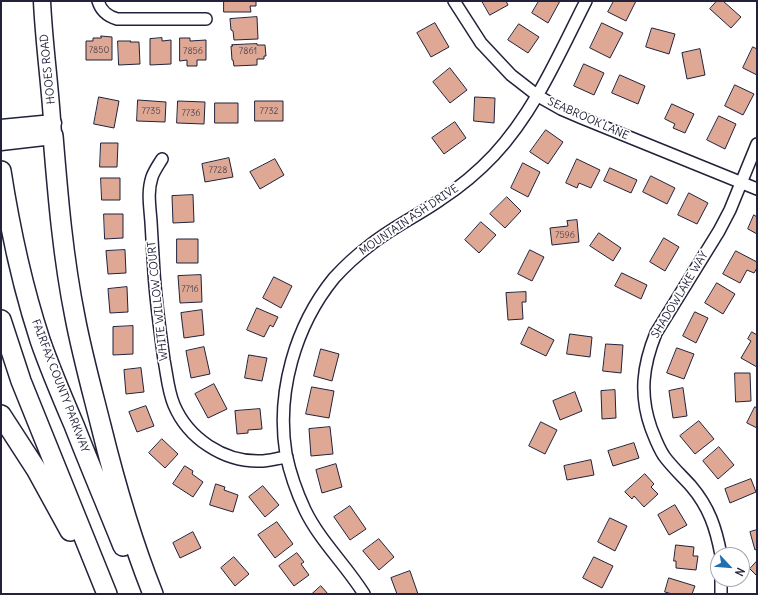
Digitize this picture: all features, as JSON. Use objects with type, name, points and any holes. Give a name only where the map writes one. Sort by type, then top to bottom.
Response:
[{"type":"highway","points":[[48,130],[64,251],[74,317],[80,344],[115,481],[134,544],[153,594]]},
{"type":"highway","name":"FAIRFAX COUNTY PARKWAY","points":[[1,171],[16,254],[40,341],[57,386],[143,594]]},
{"type":"highway","points":[[1,320],[21,381],[107,594]]},
{"type":"highway","points":[[1,415],[36,469],[56,504],[100,594]]},
{"type":"main road","name":"HOOES ROAD","points":[[42,1],[48,130]]},
{"type":"main road","points":[[1,128],[48,130]]},
{"type":"main road","points":[[1,142],[48,130]]},
{"type":"street","points":[[98,1],[103,12],[112,18],[117,19],[206,19]]},
{"type":"street","name":"SEABROOK LANE","points":[[454,1],[481,43],[511,75],[538,96],[561,109],[582,118],[757,189]]},
{"type":"street","name":"MOUNTAIN ASH DRIVE","points":[[364,594],[314,526],[296,487],[287,456],[284,432],[286,390],[289,370],[302,331],[324,291],[335,277],[354,258],[393,228],[440,200],[461,185],[494,155],[538,96],[586,1]]},
{"type":"street","name":"SHADOWLAKE WAY","points":[[719,547],[716,530],[707,508],[690,485],[672,467],[663,455],[655,440],[645,405],[644,375],[649,350],[656,333],[719,231],[730,210],[757,144]]},
{"type":"street","name":"WHITE WILLOW COURT","points":[[162,159],[152,176],[149,194],[159,326],[168,385],[174,405],[193,433],[203,442],[228,456],[244,460],[260,461],[287,456]]},
{"type":"building","points":[[224,1],[256,1],[256,6],[250,6],[251,12],[224,12]]},
{"type":"building","points":[[482,1],[506,1],[508,5],[490,15]]},
{"type":"building","points":[[539,1],[560,1],[548,23],[532,13]]},
{"type":"building","points":[[614,1],[636,1],[626,21],[608,12]]},
{"type":"building","points":[[717,1],[723,1],[741,17],[731,28],[710,9]]},
{"type":"building","points":[[257,17],[258,39],[234,40],[230,19]]},
{"type":"building","points":[[435,23],[449,47],[431,57],[417,33]]},
{"type":"building","points":[[602,23],[623,33],[610,58],[590,48]]},
{"type":"building","points":[[519,24],[539,37],[528,53],[508,40]]},
{"type":"building","points":[[652,28],[675,34],[669,54],[646,47]]},
{"type":"building","points":[[101,36],[112,37],[112,60],[86,60],[86,41],[93,41],[93,38],[101,38]]},
{"type":"building","points":[[162,38],[162,41],[171,40],[171,64],[150,65],[150,39]]},
{"type":"building","points":[[180,38],[190,38],[190,41],[206,40],[206,60],[197,60],[197,66],[187,66],[187,60],[180,61]]},
{"type":"building","points":[[118,41],[139,42],[140,64],[119,65]]},
{"type":"building","points":[[232,45],[265,45],[266,56],[264,56],[264,59],[257,59],[257,65],[234,66],[232,60]]},
{"type":"building","points":[[753,47],[757,49],[757,75],[743,68]]},
{"type":"building","points":[[700,49],[705,75],[687,79],[682,53]]},
{"type":"building","points":[[584,64],[604,73],[594,95],[574,86]]},
{"type":"building","points":[[450,68],[467,90],[450,103],[433,82]]},
{"type":"building","points":[[620,75],[645,86],[638,104],[612,93]]},
{"type":"building","points":[[735,85],[754,94],[743,115],[725,106]]},
{"type":"building","points":[[99,97],[119,101],[114,128],[94,124]]},
{"type":"building","points":[[475,97],[495,98],[494,123],[474,121]]},
{"type":"building","points":[[138,100],[166,102],[165,122],[137,121]]},
{"type":"building","points":[[178,101],[205,102],[204,124],[177,123]]},
{"type":"building","points":[[255,101],[283,101],[283,121],[255,121]]},
{"type":"building","points":[[215,103],[238,103],[238,123],[215,123]]},
{"type":"building","points":[[672,104],[694,114],[685,133],[673,128],[675,124],[665,119]]},
{"type":"building","points":[[719,116],[736,124],[725,149],[707,140]]},
{"type":"building","points":[[455,122],[466,138],[444,154],[432,138]]},
{"type":"building","points":[[546,130],[563,142],[548,164],[530,152]]},
{"type":"building","points":[[101,143],[118,143],[117,167],[100,167]]},
{"type":"building","points":[[229,158],[233,177],[205,182],[202,164]]},
{"type":"building","points":[[275,159],[284,175],[260,189],[250,172]]},
{"type":"building","points":[[577,159],[600,170],[591,188],[579,183],[577,188],[566,183]]},
{"type":"building","points":[[523,163],[540,172],[528,197],[511,188]]},
{"type":"building","points":[[610,168],[637,180],[631,193],[604,181]]},
{"type":"building","points":[[651,176],[675,188],[667,204],[643,192]]},
{"type":"building","points":[[101,178],[120,178],[120,200],[102,200]]},
{"type":"building","points":[[689,193],[708,203],[697,224],[678,215]]},
{"type":"building","points":[[193,195],[194,222],[173,223],[172,196]]},
{"type":"building","points":[[507,197],[521,211],[505,228],[490,214]]},
{"type":"building","points":[[104,214],[123,214],[123,238],[105,239]]},
{"type":"building","points":[[754,215],[757,217],[757,234],[748,229]]},
{"type":"building","points":[[577,220],[579,242],[552,245],[550,228],[568,226],[567,221]]},
{"type":"building","points":[[481,222],[496,235],[479,253],[465,240]]},
{"type":"building","points":[[599,233],[621,248],[613,261],[590,246]]},
{"type":"building","points":[[664,238],[679,247],[665,271],[650,262]]},
{"type":"building","points":[[177,239],[198,239],[198,263],[177,263]]},
{"type":"building","points":[[125,250],[126,273],[108,274],[106,251]]},
{"type":"building","points":[[530,250],[544,257],[532,281],[518,274]]},
{"type":"building","points":[[736,251],[757,262],[757,268],[754,273],[747,270],[740,283],[723,274]]},
{"type":"building","points":[[622,273],[647,285],[641,299],[615,286]]},
{"type":"building","points":[[201,275],[202,302],[180,303],[178,276]]},
{"type":"building","points":[[274,277],[292,286],[281,308],[263,298]]},
{"type":"building","points":[[717,283],[735,294],[723,314],[705,303]]},
{"type":"building","points":[[127,287],[128,312],[110,313],[108,289]]},
{"type":"building","points":[[526,292],[526,302],[522,302],[523,319],[508,320],[506,293]]},
{"type":"building","points":[[257,308],[278,317],[273,327],[270,325],[264,337],[247,330]]},
{"type":"building","points":[[202,310],[204,335],[184,338],[181,313]]},
{"type":"building","points":[[695,312],[708,318],[696,343],[683,336]]},
{"type":"building","points":[[133,326],[133,354],[113,355],[113,327]]},
{"type":"building","points":[[529,327],[554,340],[546,356],[521,344]]},
{"type":"building","points":[[752,332],[757,335],[757,367],[741,358],[751,341],[748,339]]},
{"type":"building","points":[[570,334],[592,337],[590,357],[567,354]]},
{"type":"building","points":[[606,344],[623,345],[621,373],[603,371]]},
{"type":"building","points":[[204,347],[210,374],[191,378],[186,351]]},
{"type":"building","points":[[677,348],[694,354],[684,379],[667,373]]},
{"type":"building","points":[[321,349],[339,354],[332,381],[314,376]]},
{"type":"building","points":[[249,355],[267,358],[262,381],[245,378]]},
{"type":"building","points":[[141,368],[144,392],[126,394],[124,370]]},
{"type":"building","points":[[735,373],[750,373],[751,401],[736,402]]},
{"type":"building","points":[[214,384],[227,409],[208,418],[195,394]]},
{"type":"building","points":[[312,387],[334,391],[329,418],[306,414]]},
{"type":"building","points":[[683,388],[687,416],[673,418],[669,391]]},
{"type":"building","points":[[615,390],[616,418],[602,419],[601,391]]},
{"type":"building","points":[[575,392],[582,411],[560,420],[553,401]]},
{"type":"building","points":[[146,406],[154,426],[137,432],[129,412]]},
{"type":"building","points":[[755,407],[757,408],[757,428],[747,423]]},
{"type":"building","points":[[260,409],[262,429],[248,430],[248,433],[237,434],[235,411]]},
{"type":"building","points":[[699,421],[714,439],[695,454],[680,436]]},
{"type":"building","points":[[541,422],[557,430],[545,454],[529,446]]},
{"type":"building","points":[[330,427],[333,454],[311,456],[309,429]]},
{"type":"building","points":[[162,439],[178,454],[165,468],[149,453]]},
{"type":"building","points":[[634,443],[639,458],[613,466],[608,451]]},
{"type":"building","points":[[719,447],[734,465],[718,479],[703,461]]},
{"type":"building","points":[[591,460],[594,475],[567,480],[564,466]]},
{"type":"building","points":[[336,464],[342,487],[322,493],[316,470]]},
{"type":"building","points":[[185,466],[193,471],[192,474],[203,482],[193,497],[173,484]]},
{"type":"building","points":[[645,474],[654,484],[651,487],[658,494],[644,507],[634,496],[632,499],[625,492]]},
{"type":"building","points":[[751,479],[756,492],[730,503],[725,489]]},
{"type":"building","points":[[216,484],[225,487],[224,490],[238,495],[233,512],[210,505]]},
{"type":"building","points":[[263,486],[279,505],[265,517],[249,497]]},
{"type":"building","points":[[675,505],[687,525],[669,535],[658,515]]},
{"type":"building","points":[[350,506],[366,529],[350,540],[334,517]]},
{"type":"building","points":[[610,518],[627,526],[615,551],[598,542]]},
{"type":"building","points":[[277,522],[293,544],[275,558],[258,535]]},
{"type":"building","points":[[757,530],[757,549],[755,550],[750,532]]},
{"type":"building","points":[[193,532],[201,548],[180,558],[173,543]]},
{"type":"building","points":[[379,539],[394,557],[379,570],[363,551]]},
{"type":"building","points":[[676,545],[694,547],[693,556],[698,556],[696,570],[676,568],[676,561],[674,561]]},
{"type":"building","points":[[297,553],[304,562],[301,564],[309,575],[294,586],[279,566]]},
{"type":"building","points":[[234,557],[249,574],[235,586],[221,568]]},
{"type":"building","points":[[594,557],[613,566],[602,588],[583,578]]},
{"type":"building","points":[[757,561],[757,576],[750,569]]},
{"type":"building","points":[[410,571],[418,594],[397,594],[391,578]]},
{"type":"building","points":[[669,578],[695,586],[692,594],[672,594],[665,592]]},
{"type":"building","points":[[321,586],[328,594],[312,594]]}]
